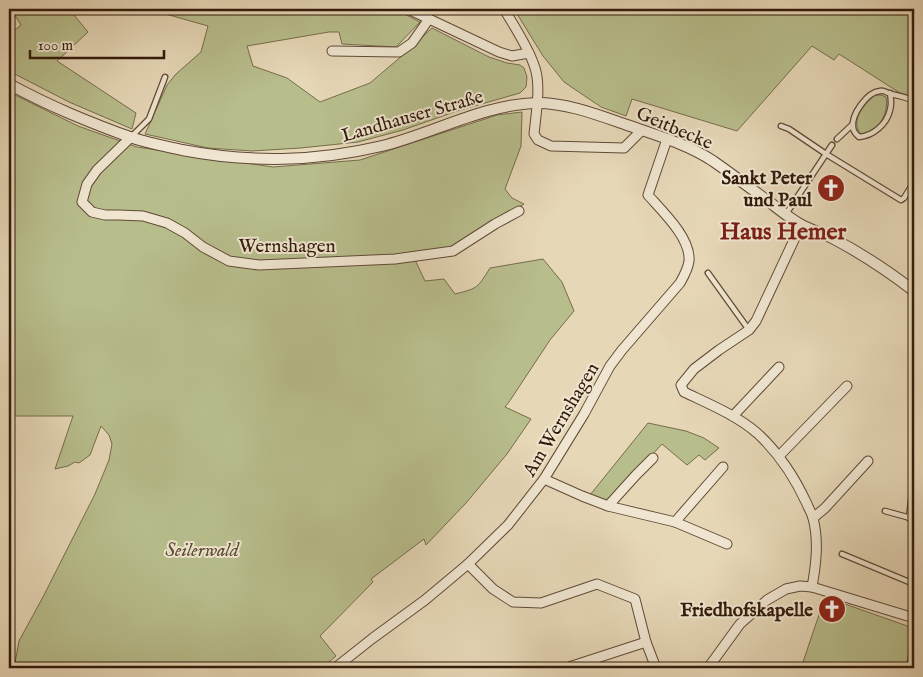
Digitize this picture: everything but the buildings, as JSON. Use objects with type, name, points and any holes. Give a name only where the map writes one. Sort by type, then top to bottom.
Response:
[{"type":"street","points":[[408,9],[498,52],[512,56],[529,53]]},
{"type":"street","points":[[504,9],[536,69],[538,103],[534,134],[538,140],[551,146],[624,148],[642,130]]},
{"type":"street","points":[[332,51],[398,52],[412,43],[429,19]]},
{"type":"street","name":"Landhauser Straße","points":[[9,84],[32,97],[131,137],[154,144],[241,159],[276,160],[346,153],[384,145],[502,108],[538,103]]},
{"type":"street","name":"Geitbecke","points":[[538,103],[569,107],[588,112],[667,139],[695,152],[712,161],[801,225],[856,251],[914,291]]},
{"type":"street","name":"Wernshagen","points":[[131,137],[97,170],[87,184],[82,202],[92,212],[105,216],[143,216],[166,222],[185,233],[202,247],[229,262],[259,265],[395,259],[454,252],[495,224],[519,211]]},
{"type":"street","name":"Am Wernshagen","points":[[335,668],[425,600],[468,564],[508,525],[544,479],[584,414],[610,366],[686,274],[689,260],[686,246],[675,226],[648,195],[667,139]]},
{"type":"street","points":[[801,225],[756,320],[749,330],[694,369],[681,385],[684,392],[732,416],[756,432],[780,456],[800,488],[813,518],[816,562],[812,587]]},
{"type":"street","points":[[732,416],[779,367]]},
{"type":"street","points":[[780,456],[847,386]]},
{"type":"street","points":[[608,506],[653,458]]},
{"type":"street","points":[[813,518],[825,508],[868,462]]},
{"type":"street","points":[[675,522],[723,467]]},
{"type":"street","points":[[544,479],[608,506],[675,522],[727,544]]},
{"type":"street","points":[[468,564],[493,589],[513,602],[541,603],[596,584],[635,599],[646,642],[656,668]]},
{"type":"street","points":[[708,668],[740,624],[767,600],[786,588],[812,587],[914,618]]},
{"type":"street","points":[[567,668],[646,642]]},
{"type":"lane","points":[[131,137],[149,119],[165,77]]},
{"type":"lane","points":[[837,139],[852,125],[865,99],[874,92],[882,90],[914,101]]},
{"type":"lane","points":[[852,125],[858,137],[865,137],[873,133],[881,126],[890,112],[890,94]]},
{"type":"lane","points":[[781,126],[789,129],[901,200],[914,182]]},
{"type":"lane","points":[[786,214],[832,146]]},
{"type":"lane","points":[[708,272],[749,330]]},
{"type":"lane","points":[[885,511],[912,518],[914,478]]},
{"type":"lane","points":[[842,554],[914,584]]},
{"type":"green space","points":[[11,9],[69,9],[88,32],[57,61],[136,113],[132,129],[69,102],[9,71],[9,35],[21,25]]},
{"type":"green space","points":[[148,9],[253,9],[295,12],[299,9],[395,9],[420,22],[396,47],[342,44],[339,32],[329,32],[247,46],[253,66],[287,78],[320,102],[370,83],[432,28],[489,57],[520,65],[524,68],[527,77],[526,87],[520,93],[457,111],[403,130],[358,142],[252,151],[208,148],[145,134],[167,85],[176,74],[201,52],[208,26]]},
{"type":"green space","points":[[514,9],[914,9],[914,102],[839,54],[834,60],[812,46],[737,131],[632,99],[626,116],[601,107],[564,82],[543,56]]},
{"type":"green space","name":"Seilerwald","points":[[9,92],[78,126],[137,147],[273,167],[360,160],[497,115],[522,112],[521,146],[505,189],[512,198],[524,204],[451,249],[415,253],[416,262],[425,281],[444,279],[455,294],[477,286],[490,268],[543,259],[562,282],[574,311],[550,340],[505,407],[531,419],[507,454],[466,503],[426,545],[424,539],[371,579],[373,582],[320,636],[336,656],[322,668],[14,668],[19,641],[95,494],[109,460],[112,444],[109,435],[101,426],[90,455],[79,463],[75,462],[55,469],[73,416],[9,416]]},
{"type":"green space","points":[[875,95],[886,97],[887,103],[884,115],[878,126],[867,133],[861,134],[857,124],[858,118],[863,107]]},
{"type":"green space","points":[[648,423],[686,431],[704,438],[719,448],[705,460],[699,455],[687,465],[662,444],[608,503],[590,495]]},
{"type":"green space","points":[[825,597],[913,628],[906,668],[801,668]]},
{"type":"place","name":"Sankt Peter und Paul","points":[[831,188]]},
{"type":"place","name":"Friedhofskapelle","points":[[832,609]]},
{"type":"district","name":"Haus Hemer","points":[[783,231]]}]
